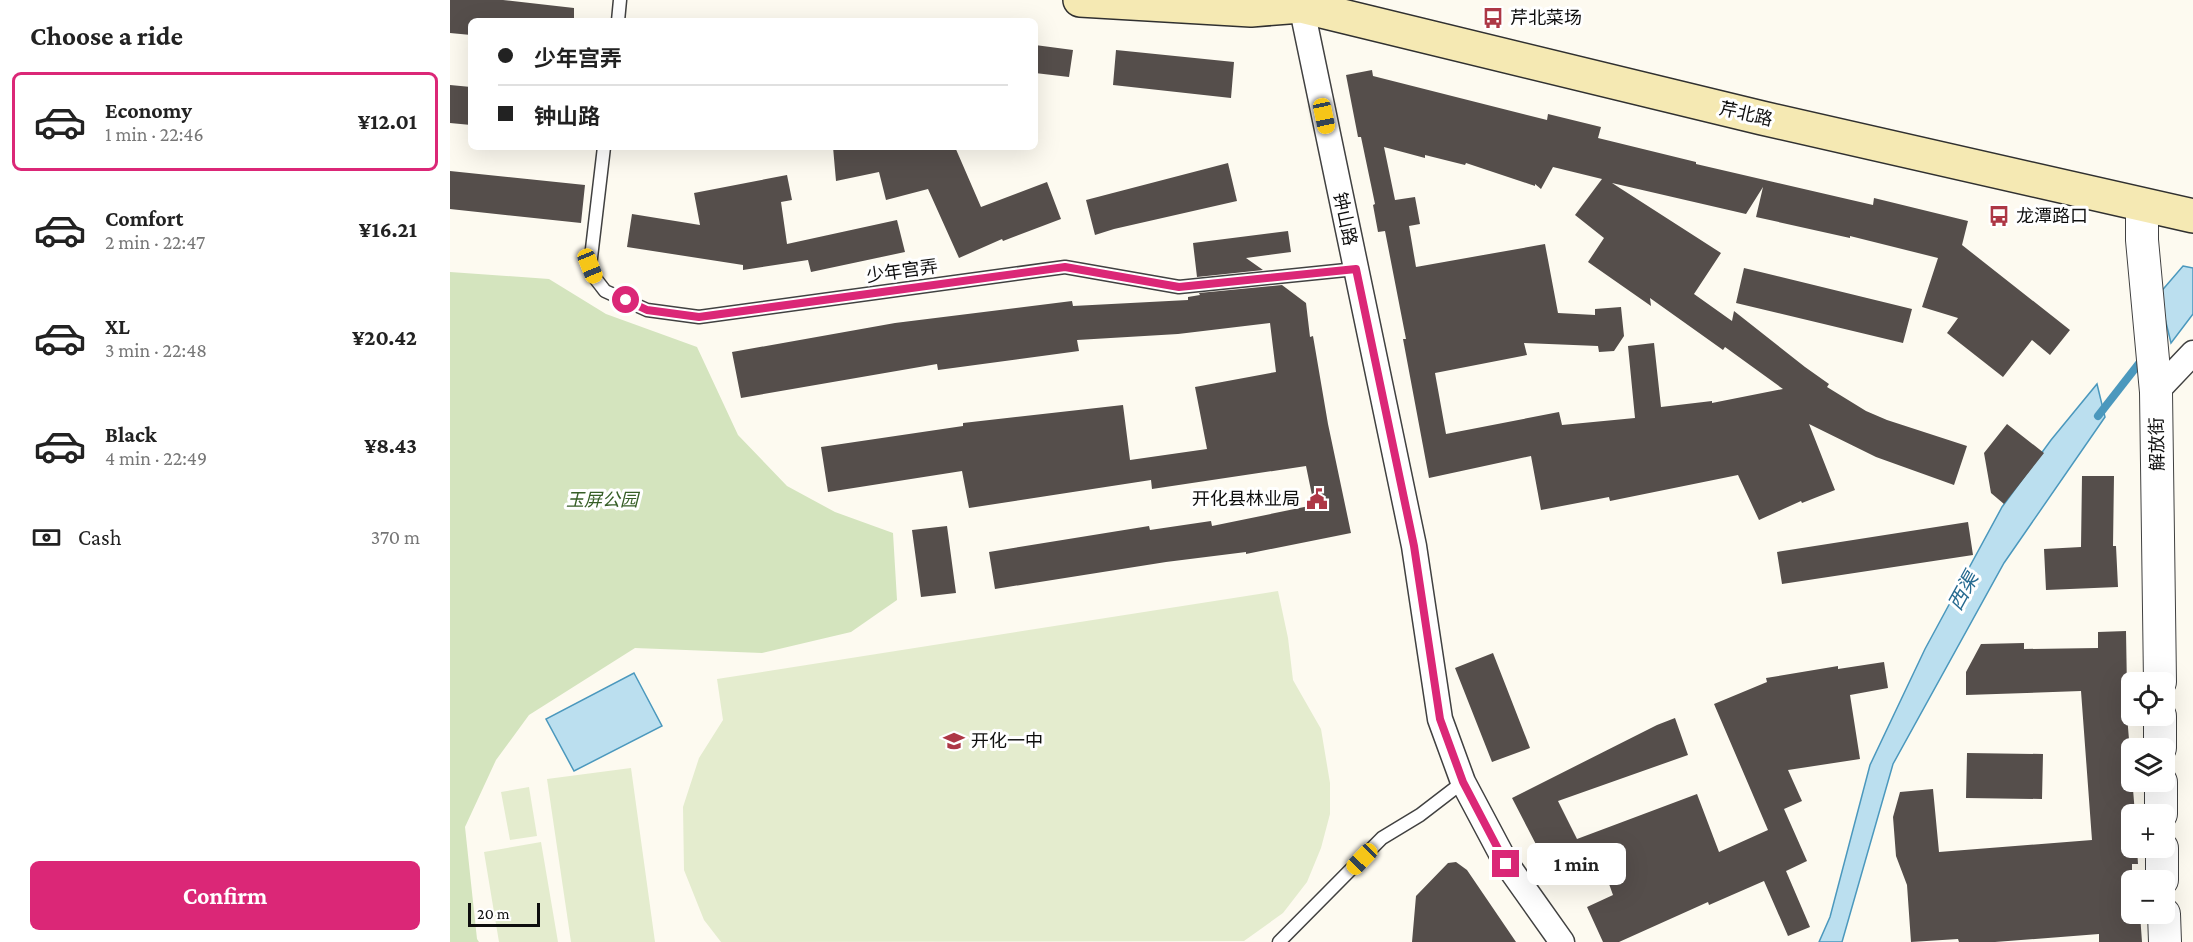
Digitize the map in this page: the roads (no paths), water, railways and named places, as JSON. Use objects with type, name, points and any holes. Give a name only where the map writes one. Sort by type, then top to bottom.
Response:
[{"type":"main road","name":"芹北路","points":[[1080,0],[1251,10],[1295,2],[1762,118],[2193,216]]},
{"type":"street","name":"钟山路","points":[[1295,2],[1356,269],[1414,546],[1440,719],[1463,782],[1506,864],[1562,942]]},
{"type":"street","name":"解放街","points":[[2142,205],[2142,240],[2156,392],[2160,672]]},
{"type":"street","points":[[2156,392],[2193,352]]},
{"type":"street","points":[[2164,924],[2165,942]]},
{"type":"lane","points":[[618,18],[620,0]]},
{"type":"lane","name":"少年宫弄","points":[[604,150],[590,266],[595,278],[605,291],[647,310],[699,317],[1065,267],[1179,287],[1356,269]]},
{"type":"lane","points":[[1279,942],[1382,838],[1420,815],[1463,782]]},
{"type":"water","points":[[2183,266],[2193,268],[2193,314],[2171,343],[2159,294]]},
{"type":"water","points":[[2097,384],[2105,417],[2004,563],[1893,764],[1842,942],[1819,942],[1830,917],[1870,765],[1925,649],[2002,507],[2051,440]]},
{"type":"water","points":[[634,673],[662,726],[574,771],[546,719]]},
{"type":"waterway","name":"西渠","points":[[2098,416],[2144,357]]},
{"type":"place","name":"芹北菜场","points":[[1493,18]]},
{"type":"place","name":"龙潭路口","points":[[1999,216]]},
{"type":"place","name":"开化县林业局","points":[[1317,499]]},
{"type":"place","name":"开化一中","points":[[954,741]]},
{"type":"park label","name":"玉屏公园","points":[[602,500]]}]
